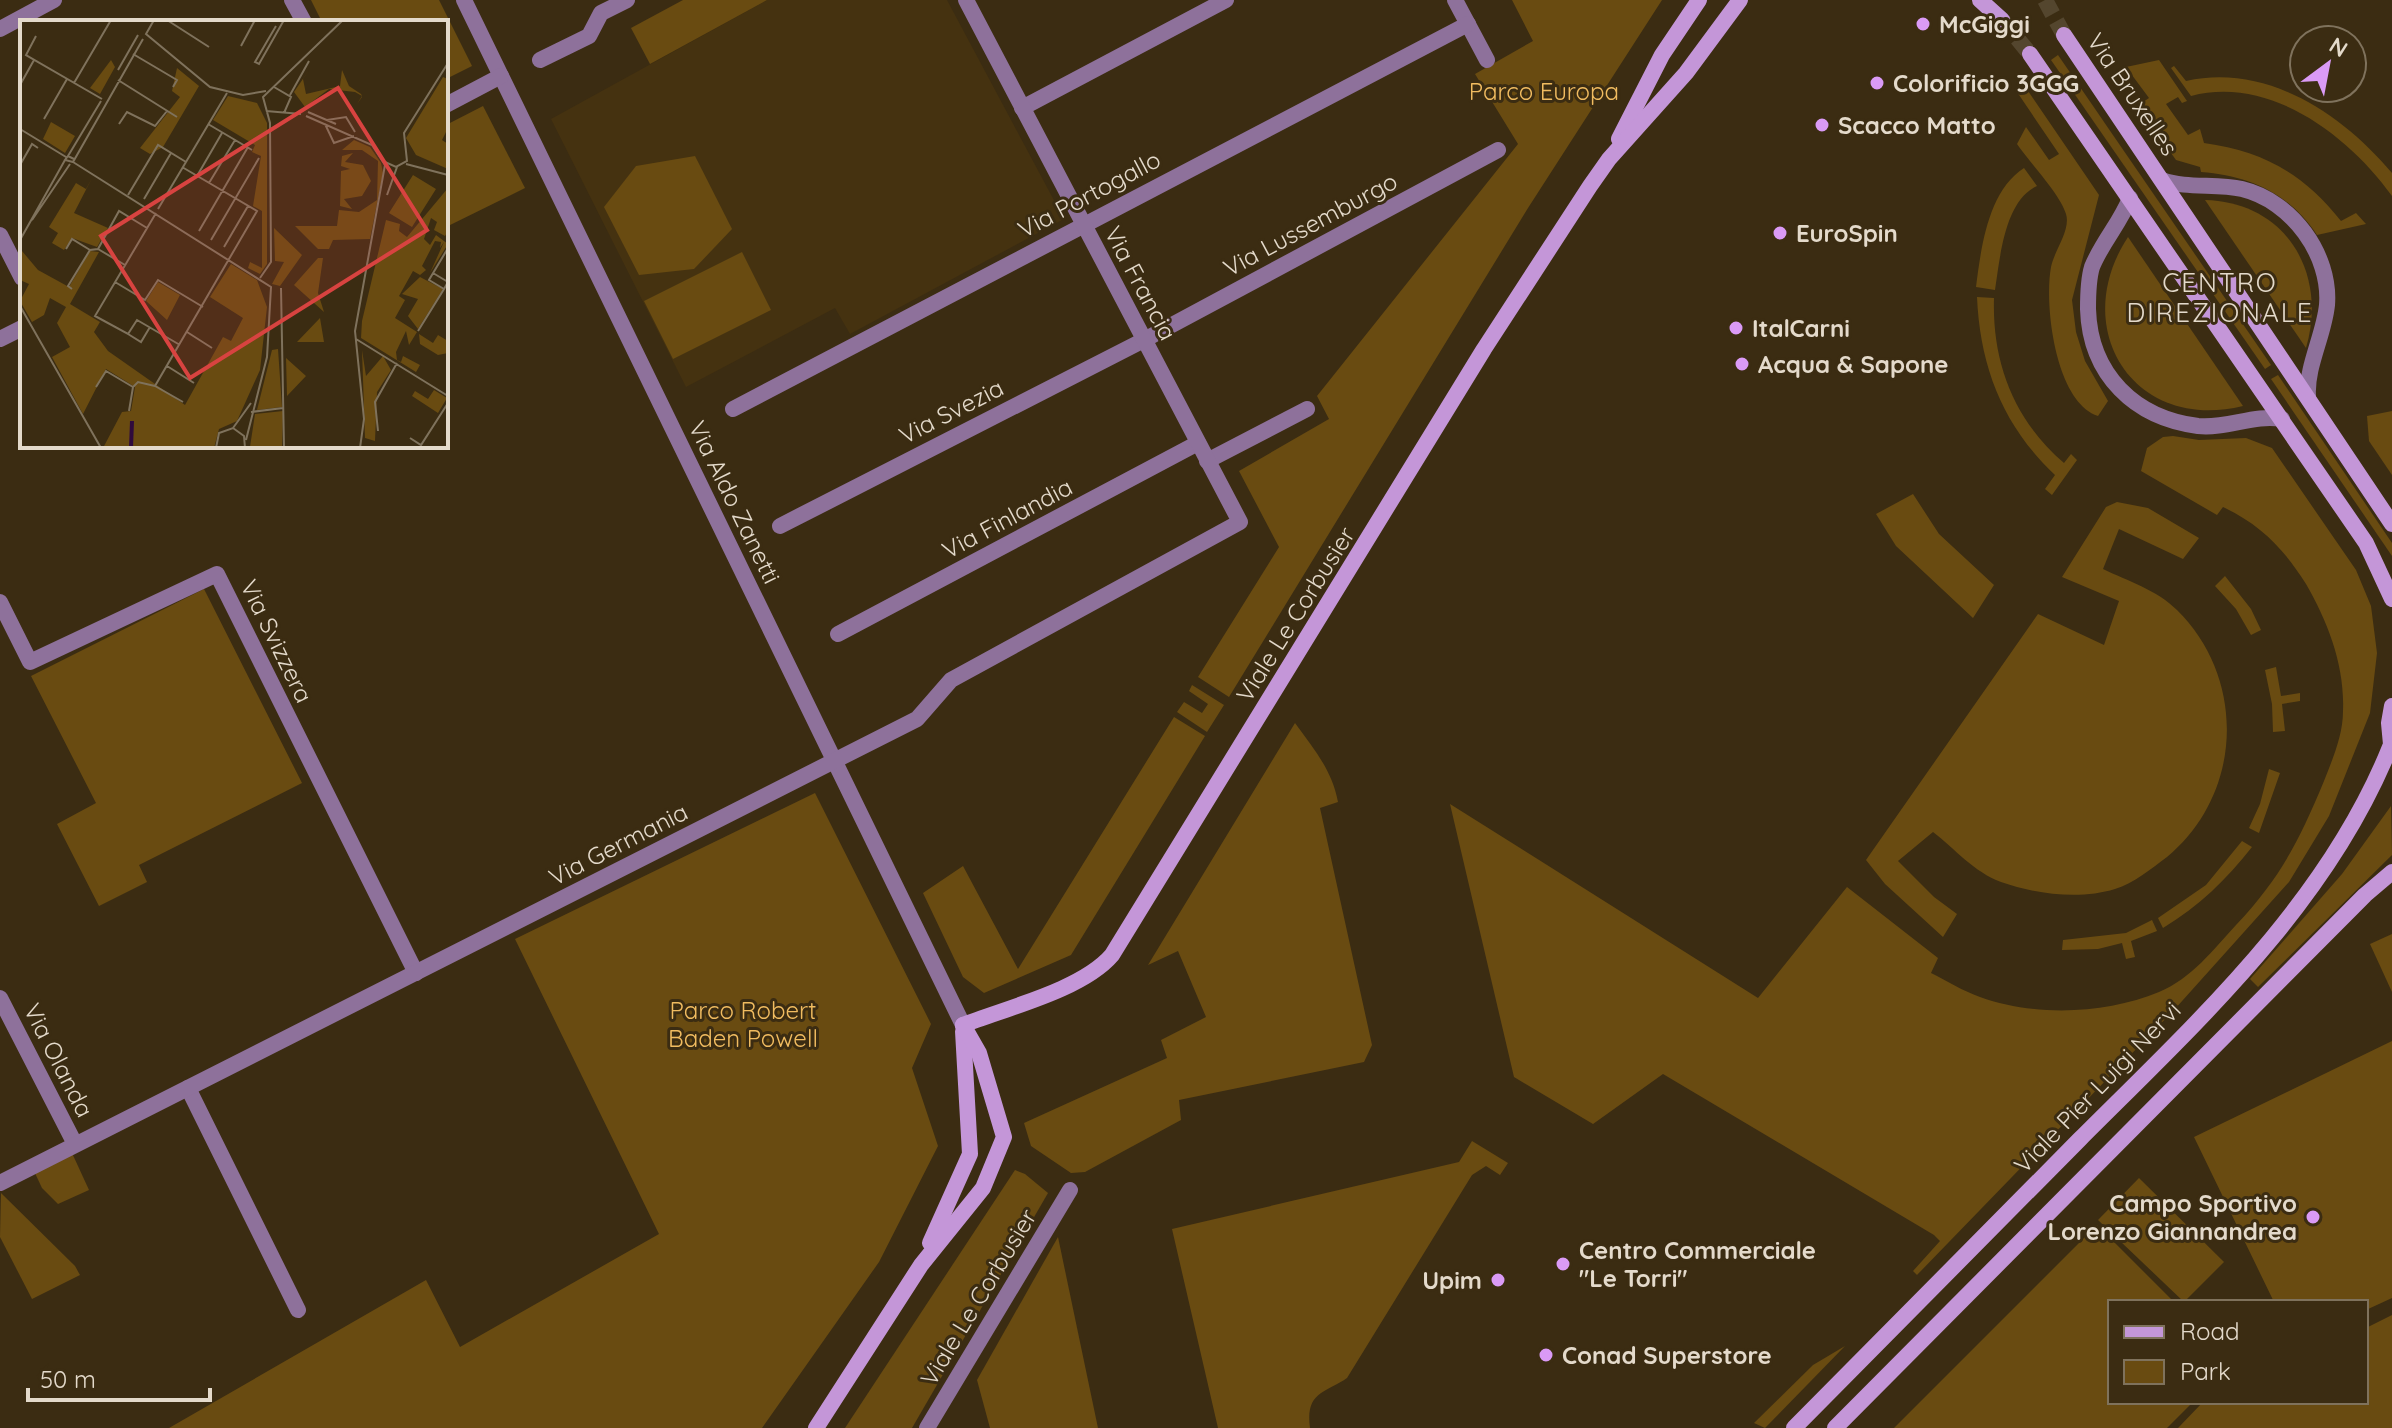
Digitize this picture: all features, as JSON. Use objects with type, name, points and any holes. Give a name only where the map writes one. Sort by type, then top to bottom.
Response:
[{"type":"street","points":[[0,29],[54,0]]},
{"type":"street","points":[[292,0],[303,20]]},
{"type":"street","name":"Via Aldo Zanetti","points":[[464,0],[963,1025]]},
{"type":"street","points":[[540,60],[589,36],[601,13],[627,0]]},
{"type":"street","name":"Via Francia","points":[[966,0],[1240,522]]},
{"type":"street","points":[[1022,108],[1226,0]]},
{"type":"street","points":[[1455,0],[1487,60]]},
{"type":"street","name":"Viale Le Corbusier","points":[[963,1025],[1079,980],[1103,965],[1112,955],[1484,349],[1609,159],[1662,55],[1699,0]]},
{"type":"street","name":"Viale Le Corbusier","points":[[1609,159],[1686,73],[1740,0]]},
{"type":"street","points":[[1980,0],[2002,20]]},
{"type":"street","name":"Via Portogallo","points":[[733,409],[1468,24]]},
{"type":"street","name":"Via Bruxelles","points":[[2064,35],[2392,524]]},
{"type":"street","points":[[2030,54],[2366,543],[2392,599]]},
{"type":"street","points":[[448,104],[501,76]]},
{"type":"street","name":"Via Lussemburgo","points":[[1144,340],[1498,150]]},
{"type":"street","name":"Via Bruxelles","points":[[2162,180],[2245,190],[2281,209],[2312,243],[2326,275],[2327,291],[2324,326],[2308,396]]},
{"type":"street","points":[[2130,198],[2092,269],[2089,285],[2090,333],[2109,378],[2138,406],[2177,423],[2203,426],[2264,417],[2282,419]]},
{"type":"street","points":[[0,235],[20,274]]},
{"type":"street","points":[[0,339],[20,329]]},
{"type":"street","name":"Via Svezia","points":[[780,526],[1144,340]]},
{"type":"street","points":[[1207,461],[1307,409]]},
{"type":"street","name":"Via Finlandia","points":[[838,634],[1198,443]]},
{"type":"street","name":"Via Germania","points":[[0,1183],[917,719],[951,680],[1240,522]]},
{"type":"street","name":"Via Svizzera","points":[[0,602],[30,662],[217,574],[416,973]]},
{"type":"street","points":[[2391,751],[2392,706]]},
{"type":"street","name":"Viale Pier Luigi Nervi","points":[[1794,1428],[2165,1054],[2285,924],[2360,812],[2391,751]]},
{"type":"street","points":[[1835,1428],[2365,895],[2392,872]]},
{"type":"street","name":"Via Olanda","points":[[0,998],[75,1144]]},
{"type":"street","points":[[921,1265],[970,1154],[963,1025]]},
{"type":"street","points":[[816,1428],[921,1265],[983,1188],[1004,1137],[979,1053],[963,1025]]},
{"type":"street","points":[[188,1088],[298,1310]]},
{"type":"street","name":"Viale Le Corbusier","points":[[927,1428],[1070,1190]]},
{"type":"shaded area","points":[[767,0],[947,0],[1064,219],[850,334],[835,308],[686,387],[551,119]]},
{"type":"green space","points":[[311,0],[439,0],[472,66],[448,78],[448,20],[321,20]]},
{"type":"green space","points":[[683,0],[767,0],[650,64],[631,28]]},
{"type":"green space","name":"Parco Europa","points":[[1512,0],[1662,0],[1528,208],[1229,697],[1198,677],[1279,547],[1239,471],[1329,419],[1317,396],[1518,144],[1475,74],[1533,41]]},
{"type":"green space","points":[[2058,55],[2271,365],[2265,369],[2051,60]]},
{"type":"green space","points":[[2159,60],[2187,101],[2182,103],[2178,97],[2166,104],[2188,135],[2200,129],[2204,143],[2245,152],[2281,167],[2312,190],[2341,221],[2356,213],[2366,224],[2317,235],[2294,208],[2267,189],[2236,178],[2201,172],[2200,167],[2176,160],[2137,106],[2149,98],[2126,67]]},
{"type":"green space","points":[[2174,66],[2186,81],[2216,77],[2245,79],[2288,93],[2288,104],[2311,104],[2350,131],[2392,173],[2392,196],[2354,152],[2305,116],[2250,94],[2221,92],[2191,96],[2171,68]]},
{"type":"green space","points":[[2026,88],[2099,195],[2072,300],[2076,332],[2085,361],[2108,401],[2098,416],[2083,407],[2072,392],[2056,350],[2051,327],[2049,283],[2051,267],[2067,220],[2058,197],[2017,144],[2026,127],[2049,160],[2059,154],[2017,92]]},
{"type":"green space","points":[[483,106],[525,188],[448,226],[448,124]]},
{"type":"green space","points":[[695,156],[732,229],[694,269],[639,275],[604,207],[636,166]]},
{"type":"green space","points":[[2024,168],[2037,186],[2017,204],[2011,217],[1995,290],[1976,287],[1984,238],[1994,205],[2012,178]]},
{"type":"green space","points":[[2205,200],[2233,204],[2258,213],[2278,228],[2294,247],[2305,269],[2311,294],[2306,348]]},
{"type":"green space","points":[[2128,237],[2243,406],[2204,410],[2170,404],[2142,388],[2122,366],[2109,338],[2105,306],[2111,271]]},
{"type":"green space","points":[[742,252],[771,310],[673,359],[644,301]]},
{"type":"green space","points":[[1977,297],[1994,298],[1997,345],[2002,367],[2019,409],[2064,463],[2071,454],[2077,460],[2052,495],[2045,489],[2055,475],[2008,416],[1989,371]]},
{"type":"green space","points":[[2278,375],[2392,543],[2392,556],[2271,379]]},
{"type":"green space","points":[[2392,411],[2392,475],[2369,441],[2367,416]]},
{"type":"green space","points":[[2163,437],[2199,440],[2246,438],[2272,448],[2356,570],[2371,606],[2377,653],[2370,713],[2329,816],[2289,882],[2174,1010],[1917,1275],[1913,1271],[1940,1241],[1934,1235],[1663,1074],[1593,1124],[1514,1077],[1450,804],[1758,998],[1847,887],[1938,958],[1931,973],[1974,995],[2024,1008],[2070,1010],[2116,1005],[2159,992],[2201,963],[2265,891],[2297,840],[2337,746],[2343,720],[2343,694],[2334,645],[2321,614],[2306,584],[2280,549],[2237,514],[2223,507],[2217,515],[2141,471],[2147,448]]},
{"type":"green space","points":[[1913,494],[1939,534],[1994,585],[1973,618],[1896,546],[1876,514]]},
{"type":"green space","points":[[2117,502],[2148,508],[2199,538],[2183,559],[2119,529],[2103,569],[2142,586],[2177,610],[2200,638],[2216,669],[2225,702],[2227,736],[2222,769],[2210,802],[2192,831],[2155,866],[2122,886],[2087,894],[2028,890],[1991,878],[1933,832],[1898,861],[1934,897],[1957,914],[1943,937],[1885,884],[1866,860],[2038,614],[2104,645],[2119,601],[2062,577],[2106,507]]},
{"type":"green space","points":[[2225,576],[2251,609],[2261,630],[2251,635],[2236,609],[2215,586]]},
{"type":"green space","points":[[204,589],[302,783],[139,865],[147,882],[99,906],[57,824],[96,803],[31,676]]},
{"type":"green space","points":[[2276,667],[2281,696],[2300,693],[2300,701],[2282,704],[2285,731],[2273,732],[2272,704],[2265,670]]},
{"type":"green space","points":[[1192,685],[1224,705],[1207,732],[1177,712],[1184,702],[1202,713],[1208,704],[1189,691]]},
{"type":"green space","points":[[1174,717],[1205,736],[1071,955],[984,993],[963,977],[923,893],[963,866],[1018,969]]},
{"type":"green space","points":[[1295,723],[1327,770],[1338,802],[1320,808],[1372,1045],[1364,1062],[1179,1100],[1181,1120],[1085,1172],[1071,1173],[1031,1146],[1024,1123],[1167,1058],[1161,1040],[1206,1017],[1178,951],[1148,965]]},
{"type":"green space","points":[[2269,769],[2280,773],[2259,833],[2249,828],[2260,804]]},
{"type":"green space","name":"Parco Robert Baden Powell","points":[[815,793],[931,1024],[912,1068],[938,1146],[879,1262],[762,1428],[169,1428],[426,1280],[460,1347],[659,1234],[515,939]]},
{"type":"green space","points":[[2391,806],[2392,855],[2258,987],[2250,979],[2342,874]]},
{"type":"green space","points":[[2242,841],[2252,847],[2232,870],[2211,892],[2163,928],[2158,918],[2206,885]]},
{"type":"green space","points":[[2152,920],[2157,931],[2131,941],[2135,957],[2126,959],[2122,943],[2098,949],[2062,950],[2063,940],[2126,933]]},
{"type":"green space","points":[[2392,934],[2392,992],[2370,944]]},
{"type":"green space","name":"Campo Sportivo Lorenzo Giannandrea","points":[[2392,1041],[2392,1298],[2368,1309],[2368,1300],[2273,1300],[2194,1137]]},
{"type":"green space","points":[[1472,1141],[1508,1163],[1500,1175],[1486,1166],[1472,1175],[1347,1378],[1314,1400],[1309,1416],[1310,1428],[1218,1428],[1172,1229],[1459,1162]]},
{"type":"green space","points":[[72,1153],[89,1190],[58,1204],[42,1188],[34,1171]]},
{"type":"green space","points":[[1015,1170],[1025,1174],[1048,1193],[912,1428],[845,1428]]},
{"type":"green space","points":[[2139,1178],[2224,1262],[2186,1300],[2182,1300],[2098,1220]]},
{"type":"green space","points":[[1,1193],[75,1266],[80,1275],[32,1299],[0,1237]]},
{"type":"green space","points":[[2097,1225],[2172,1300],[2108,1300],[2108,1404],[2191,1404],[2167,1428],[1894,1428]]},
{"type":"green space","points":[[1058,1237],[1098,1428],[990,1428],[977,1380]]},
{"type":"green space","points":[[2392,1315],[2392,1428],[2178,1428],[2201,1404],[2368,1404],[2368,1327]]},
{"type":"green space","points":[[1845,1346],[1765,1428],[1754,1423],[1813,1365]]},
{"type":"tunnel","points":[[2045,0],[2064,35]]},
{"type":"tunnel","points":[[2002,20],[2030,54]]},
{"type":"place","name":"McGiggi","points":[[1923,24]]},
{"type":"place","name":"Colorificio 3GGG","points":[[1877,83]]},
{"type":"place","name":"Scacco Matto","points":[[1822,125]]},
{"type":"place","name":"EuroSpin","points":[[1780,233]]},
{"type":"place","name":"ItalCarni","points":[[1736,328]]},
{"type":"place","name":"Acqua & Sapone","points":[[1742,364]]},
{"type":"place","name":"Campo Sportivo Lorenzo Giannandrea","points":[[2313,1217]]},
{"type":"place","name":"Centro Commerciale \"Le Torri\"","points":[[1563,1264]]},
{"type":"place","name":"Upim","points":[[1498,1280]]},
{"type":"place","name":"Conad Superstore","points":[[1546,1355]]},
{"type":"district","name":"CENTRO DIREZIONALE","points":[[2220,297]]}]
